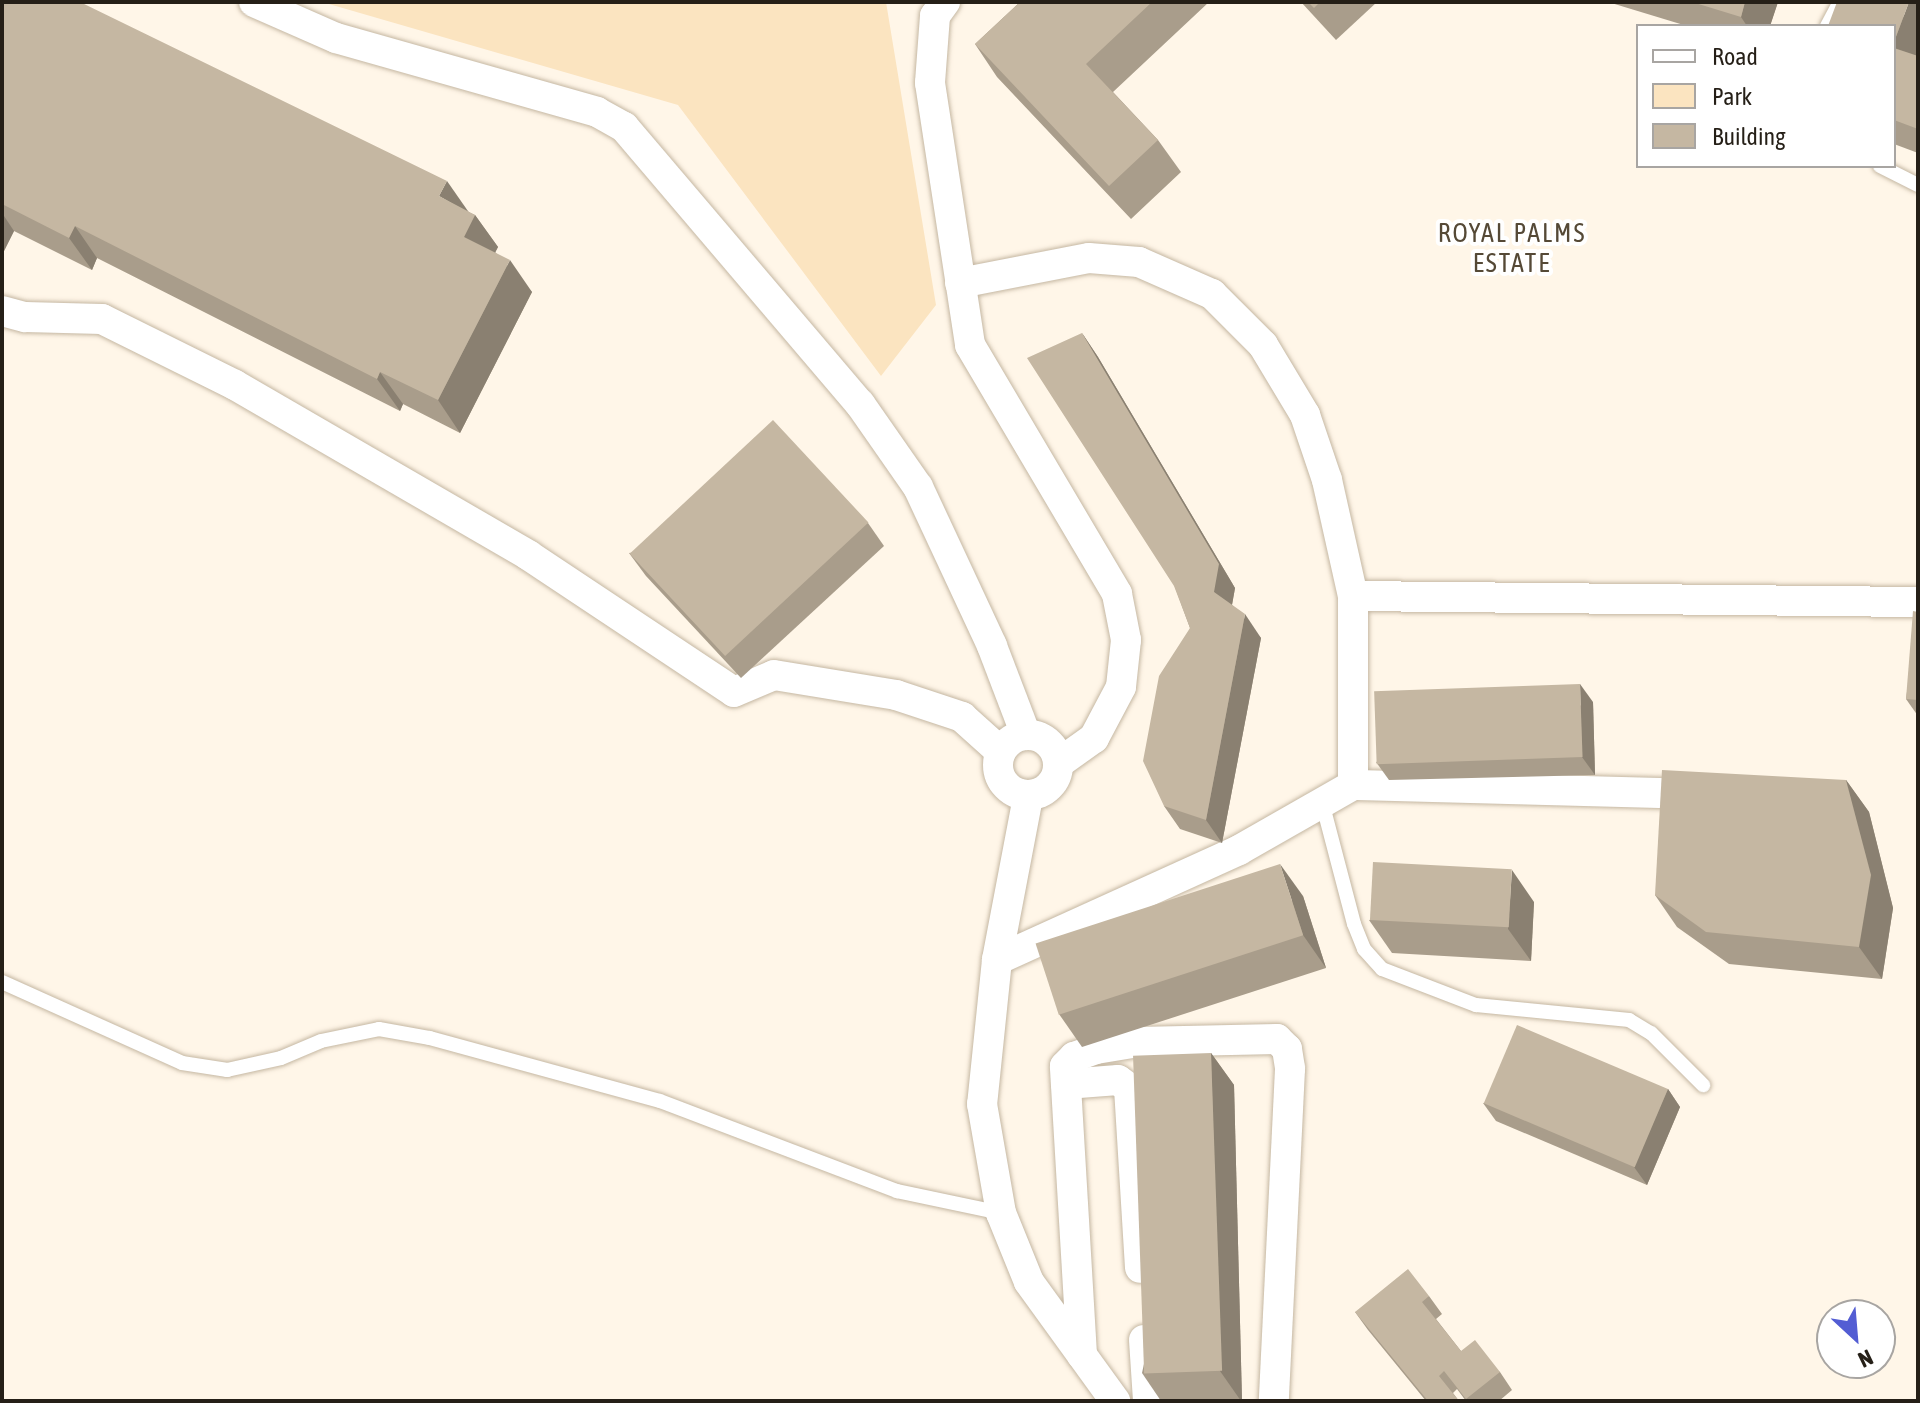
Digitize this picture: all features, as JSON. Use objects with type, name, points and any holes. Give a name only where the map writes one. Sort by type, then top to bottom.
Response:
[{"type":"street","points":[[254,2],[336,38],[597,112],[624,127],[860,404],[918,487],[992,646],[1014,743],[998,767],[1003,782],[1028,797]]},
{"type":"street","points":[[945,2],[935,16],[930,83],[970,345],[1117,594],[1126,640],[1121,687],[1094,738],[1059,763]]},
{"type":"street","points":[[960,283],[1089,258],[1139,262],[1212,294],[1263,345],[1305,415],[1327,480],[1353,596],[1353,785]]},
{"type":"street","points":[[2,311],[25,317],[102,319],[235,385],[528,555],[734,692],[774,675],[896,695],[962,717],[1014,743],[1041,738],[1053,748],[1059,763],[1055,778],[1045,790],[1028,797]]},
{"type":"street","points":[[1353,596],[1918,602]]},
{"type":"street","points":[[997,960],[1239,850],[1353,785],[1732,795]]},
{"type":"street","points":[[1028,797],[997,960],[982,1104],[1001,1213],[1029,1282],[1115,1401]]},
{"type":"street","points":[[1082,1355],[1065,1066],[1074,1057],[1138,1042],[1277,1039],[1287,1049],[1290,1069],[1274,1401]]},
{"type":"street","points":[[1066,1084],[1118,1080],[1129,1088],[1148,1401]]},
{"type":"lane","points":[[1828,24],[1840,2]]},
{"type":"lane","points":[[1884,168],[1918,185]]},
{"type":"lane","points":[[1322,802],[1354,924],[1364,949],[1382,969],[1476,1005],[1629,1020],[1651,1033],[1703,1085]]},
{"type":"lane","points":[[2,982],[182,1063],[227,1070],[281,1058],[321,1041],[379,1029],[430,1038],[660,1101],[897,1191],[1001,1213]]},
{"type":"green space","points":[[322,2],[886,2],[936,305],[881,376],[678,105]]},
{"type":"building","points":[[2,2],[80,2],[447,181],[439,196],[475,215],[464,237],[510,260],[438,400],[380,372],[377,379],[75,226],[69,238],[2,204]]},
{"type":"building","points":[[1020,2],[1152,2],[1086,64],[1158,140],[1109,186],[975,44]]},
{"type":"building","points":[[1692,2],[1745,2],[1741,17]]},
{"type":"building","points":[[1837,2],[1909,2],[1896,37],[1896,24],[1829,24]]},
{"type":"building","points":[[1896,49],[1918,56],[1918,129],[1896,121]]},
{"type":"building","points":[[1082,333],[1219,564],[1214,592],[1245,614],[1206,820],[1164,806],[1143,761],[1159,676],[1190,628],[1174,586],[1027,358]]},
{"type":"building","points":[[773,420],[868,522],[725,656],[630,554]]},
{"type":"building","points":[[1913,611],[1918,612],[1918,700],[1906,699]]},
{"type":"building","points":[[1580,684],[1583,757],[1377,764],[1374,691]]},
{"type":"building","points":[[1662,770],[1846,780],[1871,875],[1859,947],[1706,932],[1655,895]]},
{"type":"building","points":[[1373,862],[1512,869],[1509,927],[1370,920]]},
{"type":"building","points":[[1280,864],[1303,935],[1059,1015],[1036,943]]},
{"type":"building","points":[[1517,1025],[1668,1089],[1635,1167],[1484,1103]]},
{"type":"building","points":[[1211,1053],[1222,1371],[1144,1374],[1133,1056]]},
{"type":"building","points":[[1408,1269],[1429,1296],[1422,1302],[1461,1351],[1475,1340],[1500,1372],[1466,1399],[1444,1371],[1439,1376],[1459,1401],[1428,1401],[1355,1312]]},
{"type":"district","name":"ROYAL PALMS ESTATE","points":[[1512,249]]}]
